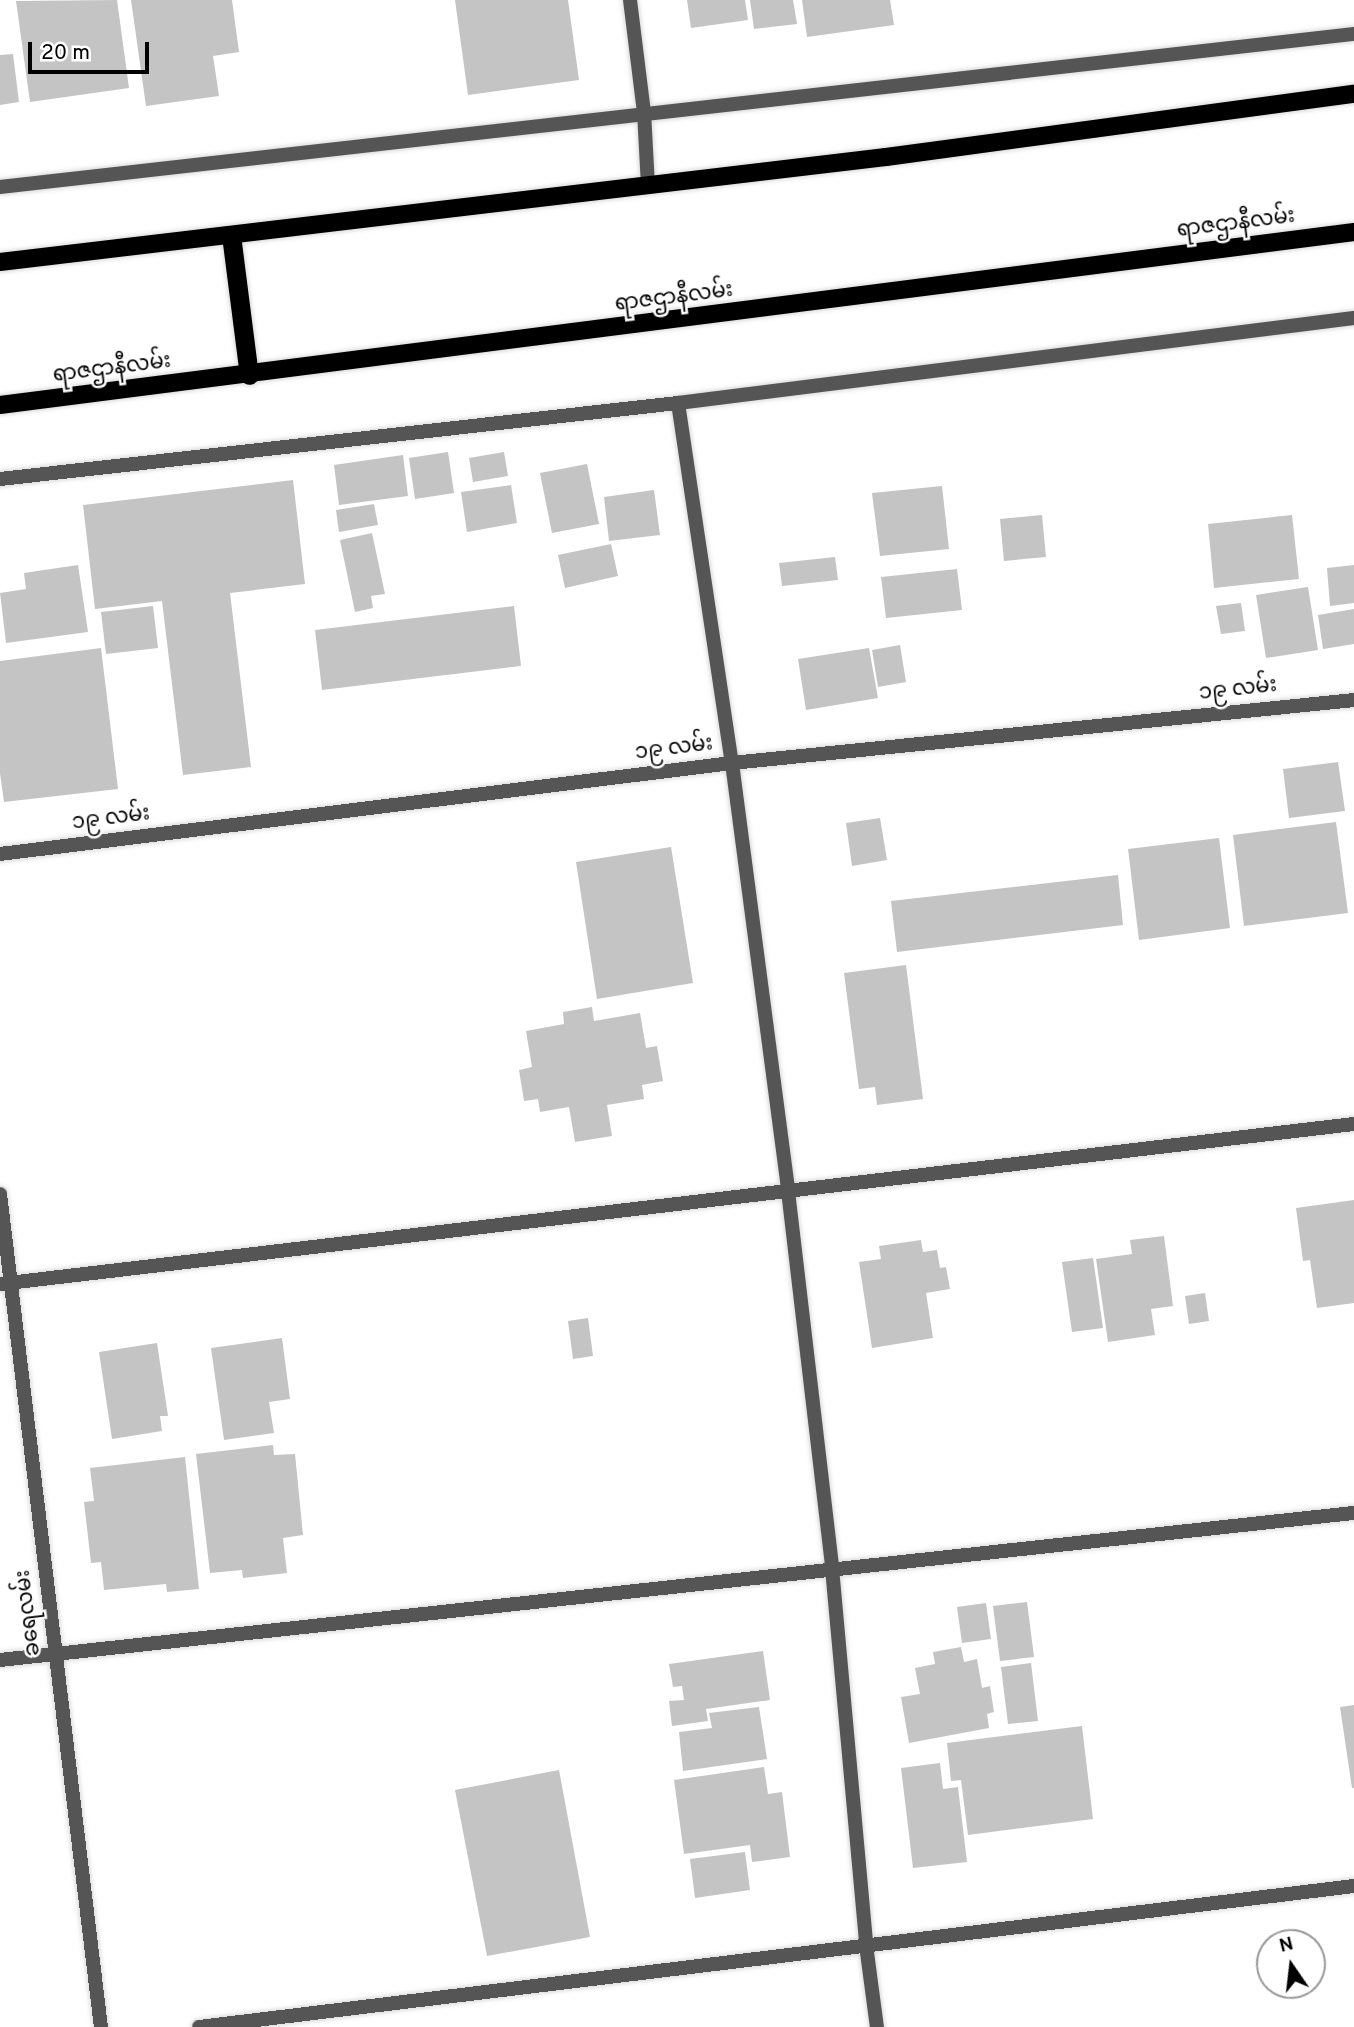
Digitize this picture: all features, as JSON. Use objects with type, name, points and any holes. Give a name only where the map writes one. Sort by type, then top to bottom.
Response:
[{"type":"highway","points":[[231,235],[249,375]]},
{"type":"main road","points":[[0,262],[886,157],[1354,94]]},
{"type":"main road","name":"ရာဇဌာနီလမ်း","points":[[0,405],[1354,232]]},
{"type":"street","points":[[629,0],[644,112],[648,185]]},
{"type":"street","points":[[0,187],[644,112],[1354,34]]},
{"type":"street","points":[[0,479],[678,403],[1354,318]]},
{"type":"street","points":[[678,403],[732,763],[788,1191],[832,1569],[866,1945],[877,2027]]},
{"type":"street","name":"၁၉ လမ်း","points":[[0,854],[732,763],[1354,700]]},
{"type":"street","points":[[6,1283],[1354,1124]]},
{"type":"street","name":"ခရေလမ်း","points":[[0,1194],[6,1283],[101,2027]]},
{"type":"street","points":[[0,1660],[54,1652],[1354,1513]]},
{"type":"street","points":[[199,2027],[1354,1886]]},
{"type":"building","points":[[117,0],[129,88],[30,102],[16,1]]},
{"type":"building","points":[[131,0],[232,0],[239,52],[213,56],[219,96],[146,106]]},
{"type":"building","points":[[455,0],[568,0],[579,80],[468,95]]},
{"type":"building","points":[[687,0],[745,0],[748,20],[691,28]]},
{"type":"building","points":[[750,0],[793,0],[797,24],[754,29]]},
{"type":"building","points":[[802,0],[890,0],[894,25],[807,37]]},
{"type":"building","points":[[13,54],[19,102],[0,105],[0,55]]},
{"type":"building","points":[[448,452],[454,493],[415,499],[409,458]]},
{"type":"building","points":[[504,452],[508,476],[473,482],[469,458]]},
{"type":"building","points":[[403,455],[408,496],[339,505],[334,465]]},
{"type":"building","points":[[587,464],[599,524],[552,533],[540,473]]},
{"type":"building","points":[[293,480],[305,584],[230,593],[251,767],[183,775],[162,601],[95,609],[83,505]]},
{"type":"building","points":[[511,485],[517,523],[467,532],[461,492]]},
{"type":"building","points":[[942,486],[949,549],[880,556],[872,493]]},
{"type":"building","points":[[654,490],[660,535],[609,541],[604,497]]},
{"type":"building","points":[[374,504],[378,525],[339,532],[336,510]]},
{"type":"building","points":[[1042,515],[1046,557],[1004,561],[1000,519]]},
{"type":"building","points":[[1292,515],[1299,579],[1214,588],[1208,524]]},
{"type":"building","points":[[372,533],[385,594],[371,596],[373,608],[355,612],[340,540]]},
{"type":"building","points":[[611,544],[618,576],[565,588],[558,555]]},
{"type":"building","points":[[835,557],[838,580],[782,586],[779,563]]},
{"type":"building","points":[[78,565],[88,632],[6,643],[0,593],[26,589],[24,573]]},
{"type":"building","points":[[1354,565],[1354,603],[1330,606],[1327,568]]},
{"type":"building","points":[[957,569],[962,610],[886,618],[881,577]]},
{"type":"building","points":[[1308,587],[1318,650],[1266,658],[1256,595]]},
{"type":"building","points":[[1241,603],[1245,631],[1221,634],[1216,606]]},
{"type":"building","points":[[153,606],[158,648],[106,654],[101,612]]},
{"type":"building","points":[[514,606],[521,666],[322,690],[315,630]]},
{"type":"building","points":[[1354,609],[1354,644],[1323,649],[1318,615]]},
{"type":"building","points":[[900,645],[906,682],[878,687],[872,650]]},
{"type":"building","points":[[101,648],[118,789],[4,802],[0,773],[0,661]]},
{"type":"building","points":[[869,648],[878,698],[806,710],[798,659]]},
{"type":"building","points":[[1338,762],[1345,811],[1289,818],[1283,769]]},
{"type":"building","points":[[880,818],[887,860],[852,866],[846,823]]},
{"type":"building","points":[[1336,822],[1348,913],[1244,926],[1233,835]]},
{"type":"building","points":[[1219,838],[1230,928],[1139,940],[1128,849]]},
{"type":"building","points":[[671,847],[693,983],[597,999],[576,862]]},
{"type":"building","points":[[1118,875],[1123,925],[897,952],[891,901]]},
{"type":"building","points":[[906,965],[923,1099],[877,1105],[875,1087],[859,1089],[844,973]]},
{"type":"building","points":[[592,1007],[594,1021],[640,1013],[646,1048],[657,1046],[663,1081],[642,1085],[644,1099],[607,1105],[612,1136],[575,1142],[569,1107],[540,1112],[538,1099],[524,1101],[519,1070],[532,1067],[526,1031],[564,1024],[563,1012]]},
{"type":"building","points":[[1354,1200],[1354,1303],[1317,1308],[1310,1260],[1303,1261],[1296,1208]]},
{"type":"building","points":[[1164,1236],[1173,1306],[1151,1309],[1155,1335],[1108,1342],[1096,1259],[1132,1254],[1130,1240]]},
{"type":"building","points":[[921,1240],[923,1252],[937,1250],[940,1268],[946,1267],[950,1289],[926,1293],[933,1338],[872,1348],[859,1262],[881,1259],[879,1246]]},
{"type":"building","points":[[1093,1258],[1103,1328],[1072,1332],[1062,1262]]},
{"type":"building","points":[[1205,1293],[1209,1321],[1189,1324],[1185,1296]]},
{"type":"building","points":[[588,1318],[593,1356],[573,1359],[568,1321]]},
{"type":"building","points":[[282,1338],[290,1399],[269,1402],[274,1433],[224,1440],[211,1348]]},
{"type":"building","points":[[157,1343],[168,1416],[160,1416],[162,1431],[112,1439],[99,1352]]},
{"type":"building","points":[[273,1445],[274,1455],[295,1454],[303,1535],[283,1538],[287,1573],[243,1578],[242,1570],[210,1573],[196,1454]]},
{"type":"building","points":[[185,1457],[199,1589],[167,1592],[166,1584],[104,1590],[101,1562],[91,1563],[84,1502],[94,1501],[90,1468]]},
{"type":"building","points":[[1027,1602],[1034,1657],[1000,1661],[993,1606]]},
{"type":"building","points":[[986,1603],[991,1639],[962,1643],[957,1607]]},
{"type":"building","points":[[961,1647],[964,1662],[977,1659],[982,1688],[990,1686],[994,1712],[987,1714],[989,1728],[909,1743],[901,1697],[920,1694],[915,1668],[935,1664],[933,1652]]},
{"type":"building","points":[[763,1651],[770,1700],[706,1709],[708,1721],[672,1726],[669,1701],[684,1700],[682,1686],[673,1687],[669,1664]]},
{"type":"building","points":[[1031,1663],[1038,1721],[1008,1724],[1001,1667]]},
{"type":"building","points":[[1354,1705],[1354,1788],[1352,1788],[1340,1707]]},
{"type":"building","points":[[759,1707],[767,1759],[683,1771],[679,1732],[712,1728],[709,1713]]},
{"type":"building","points":[[1082,1726],[1093,1819],[968,1835],[961,1780],[951,1781],[947,1743]]},
{"type":"building","points":[[940,1763],[943,1789],[958,1787],[967,1862],[913,1868],[901,1768]]},
{"type":"building","points":[[764,1767],[768,1794],[782,1792],[790,1857],[752,1862],[750,1845],[684,1854],[674,1780]]},
{"type":"building","points":[[559,1770],[590,1937],[487,1956],[455,1790]]},
{"type":"building","points":[[745,1852],[750,1890],[695,1898],[690,1859]]}]
